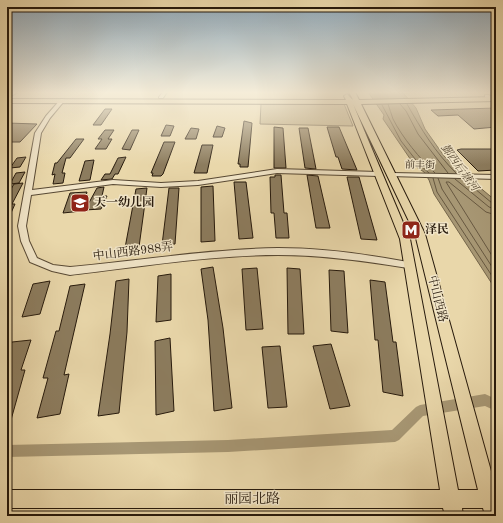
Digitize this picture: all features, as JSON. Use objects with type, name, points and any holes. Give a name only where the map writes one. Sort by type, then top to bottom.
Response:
[{"type":"main road","name":"中山西路","points":[[359,116],[378,174],[405,239],[408,265],[452,508]]},
{"type":"main road","name":"中山西路","points":[[363,116],[420,234],[470,430],[493,505]]},
{"type":"main road","name":"丽园北路","points":[[7,499],[452,508],[493,505]]},
{"type":"street","name":"中山西路988弄","points":[[49,116],[38,133],[22,226],[25,241],[33,260],[52,268],[70,271],[203,256],[262,252],[312,254],[383,260],[408,265]]},
{"type":"street","points":[[28,193],[114,182],[161,185],[198,183],[277,171],[378,174]]},
{"type":"street","name":"前丰街","points":[[392,175],[496,177]]},
{"type":"shaded area","points":[[260,116],[349,116],[353,126],[260,124]]},
{"type":"water","points":[[384,116],[420,116],[425,129],[444,156],[496,201],[496,290],[434,194],[429,180],[424,172],[415,166],[383,119]]},
{"type":"building","points":[[99,116],[107,116],[101,125],[93,125]]},
{"type":"building","points":[[460,116],[496,116],[496,127],[474,129]]},
{"type":"building","points":[[244,121],[252,123],[248,167],[240,167],[240,164],[238,164]]},
{"type":"building","points":[[7,123],[37,124],[20,142],[7,142]]},
{"type":"building","points":[[166,125],[174,126],[170,136],[161,136]]},
{"type":"building","points":[[217,126],[225,128],[222,137],[213,137]]},
{"type":"building","points":[[274,127],[283,128],[286,168],[274,168]]},
{"type":"building","points":[[327,127],[339,127],[357,170],[342,169],[338,157],[336,157]]},
{"type":"building","points":[[191,128],[199,129],[196,139],[185,139]]},
{"type":"building","points":[[299,128],[308,128],[316,169],[305,168]]},
{"type":"building","points":[[105,130],[114,130],[108,139],[112,139],[106,149],[95,149],[102,139],[98,139]]},
{"type":"building","points":[[132,130],[139,130],[130,150],[122,149]]},
{"type":"building","points":[[76,139],[84,139],[70,158],[66,158],[62,173],[65,173],[63,183],[53,184],[55,174],[52,175],[55,163],[57,163]]},
{"type":"building","points":[[164,142],[175,142],[163,174],[161,176],[152,176],[153,173],[151,173]]},
{"type":"building","points":[[202,145],[213,145],[207,173],[194,173]]},
{"type":"building","points":[[496,149],[496,170],[478,171],[457,150]]},
{"type":"building","points":[[26,157],[20,167],[10,168],[17,158]]},
{"type":"building","points":[[126,157],[118,174],[115,174],[112,179],[101,180],[105,174],[110,174],[118,158]]},
{"type":"building","points":[[94,160],[90,180],[79,181],[85,161]]},
{"type":"building","points":[[25,172],[19,183],[10,184],[16,173]]},
{"type":"building","points":[[275,175],[281,175],[284,213],[287,213],[289,238],[276,238],[274,213],[271,213],[270,177],[275,177]]},
{"type":"building","points":[[307,175],[318,176],[330,228],[316,228]]},
{"type":"building","points":[[347,177],[359,177],[377,240],[361,239]]},
{"type":"building","points":[[234,182],[246,182],[253,238],[239,239]]},
{"type":"building","points":[[23,183],[12,204],[15,204],[7,222],[7,196],[14,184]]},
{"type":"building","points":[[213,186],[215,241],[201,242],[201,187]]},
{"type":"building","points":[[104,187],[102,196],[107,196],[101,209],[85,210],[97,188]]},
{"type":"building","points":[[147,188],[139,247],[125,248],[136,189]]},
{"type":"building","points":[[169,188],[179,188],[175,244],[162,245]]},
{"type":"building","points":[[87,192],[82,211],[63,213],[70,193]]},
{"type":"building","points":[[213,267],[223,328],[232,408],[214,411],[208,320],[201,269]]},
{"type":"building","points":[[257,268],[263,329],[246,330],[242,269]]},
{"type":"building","points":[[287,268],[300,269],[304,334],[288,334]]},
{"type":"building","points":[[329,270],[344,271],[348,333],[331,331]]},
{"type":"building","points":[[171,274],[171,320],[156,322],[158,276]]},
{"type":"building","points":[[129,279],[127,332],[119,413],[98,416],[116,281]]},
{"type":"building","points":[[370,280],[385,282],[393,342],[396,342],[403,396],[383,392],[378,340],[375,340]]},
{"type":"building","points":[[50,281],[40,314],[22,317],[33,284]]},
{"type":"building","points":[[85,284],[64,375],[69,374],[60,414],[37,418],[48,378],[43,378],[56,331],[59,331],[70,286]]},
{"type":"building","points":[[170,338],[174,411],[156,415],[155,341]]},
{"type":"building","points":[[31,340],[21,370],[25,370],[9,427],[7,427],[7,356],[12,342]]},
{"type":"building","points":[[331,344],[350,406],[330,409],[313,346]]},
{"type":"building","points":[[280,346],[287,407],[268,408],[262,347]]},
{"type":"waterway","points":[[7,451],[228,446],[395,436],[420,411],[485,400],[496,405]]},
{"type":"place","name":"天一幼儿园","points":[[80,203]]},
{"type":"place","name":"泽民","points":[[411,230]]},
{"type":"water label","name":"鄞西后塘河","points":[[459,168]]}]
